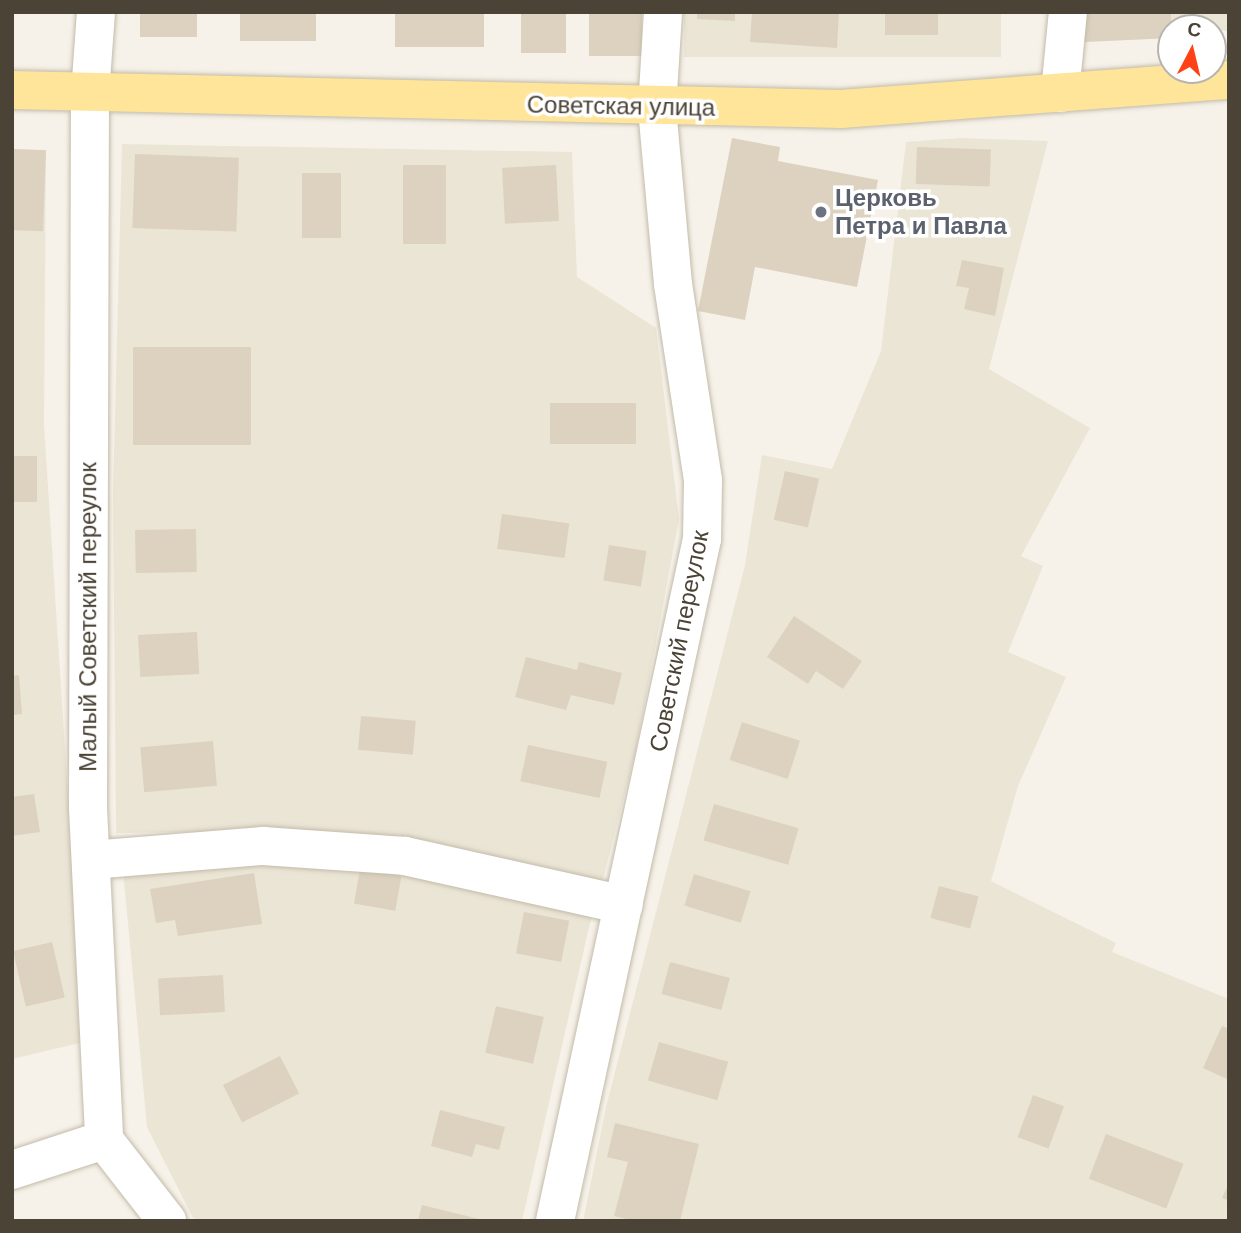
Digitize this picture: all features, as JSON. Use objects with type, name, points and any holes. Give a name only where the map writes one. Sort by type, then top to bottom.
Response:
[{"type":"main road","name":"Советская улица","points":[[12,90],[657,108],[841,109],[1229,80]]},
{"type":"street","name":"Малый Советский переулок","points":[[96,12],[90,93],[90,860],[104,1140]]},
{"type":"street","name":"Советский переулок","points":[[555,1221],[702,539],[703,480],[673,284],[657,108],[663,12]]},
{"type":"street","points":[[1060,93],[1069,12]]},
{"type":"street","points":[[90,860],[263,846],[405,856],[624,905]]},
{"type":"street","points":[[12,1170],[104,1140],[167,1221]]},
{"type":"shaded area","points":[[684,12],[1001,12],[1001,57],[684,57]]},
{"type":"shaded area","points":[[1081,12],[1229,12],[1229,31],[1227,14],[1157,14],[1157,39],[1083,42]]},
{"type":"shaded area","points":[[959,138],[1048,141],[989,369],[1090,428],[1021,556],[1043,566],[1008,652],[1066,677],[1018,786],[991,881],[1116,943],[1112,952],[1229,999],[1229,1221],[583,1221],[606,1107],[745,565],[762,455],[832,469],[881,351],[906,142]]},
{"type":"shaded area","points":[[122,144],[572,152],[577,277],[656,328],[679,519],[636,750],[601,887],[431,841],[267,831],[116,833],[113,494]]},
{"type":"shaded area","points":[[12,149],[46,150],[44,425],[84,1042],[12,1059]]},
{"type":"shaded area","points":[[358,859],[593,910],[522,1221],[200,1221],[193,1218],[147,1127],[123,870]]},
{"type":"building","points":[[140,12],[197,12],[197,37],[140,37]]},
{"type":"building","points":[[240,12],[316,12],[316,41],[240,41]]},
{"type":"building","points":[[395,12],[484,12],[484,47],[395,47]]},
{"type":"building","points":[[521,12],[566,12],[566,53],[521,53]]},
{"type":"building","points":[[589,12],[642,12],[642,56],[589,56]]},
{"type":"building","points":[[697,12],[735,12],[735,21],[697,19]]},
{"type":"building","points":[[752,12],[839,12],[837,48],[750,42]]},
{"type":"building","points":[[885,12],[938,12],[938,35],[885,35]]},
{"type":"building","points":[[1081,12],[1171,12],[1157,14],[1157,39],[1083,42]]},
{"type":"building","points":[[732,138],[780,147],[778,161],[878,180],[857,287],[755,267],[745,320],[698,311]]},
{"type":"building","points":[[917,147],[991,150],[990,187],[916,184]]},
{"type":"building","points":[[12,149],[46,150],[43,231],[12,230]]},
{"type":"building","points":[[135,154],[239,158],[236,232],[132,228]]},
{"type":"building","points":[[403,165],[446,165],[446,244],[403,244]]},
{"type":"building","points":[[556,165],[559,221],[505,224],[502,168]]},
{"type":"building","points":[[302,173],[341,173],[341,238],[302,238]]},
{"type":"building","points":[[962,260],[1004,268],[995,316],[964,309],[969,288],[956,286]]},
{"type":"building","points":[[133,347],[251,347],[251,445],[133,445]]},
{"type":"building","points":[[550,403],[636,403],[636,444],[550,444]]},
{"type":"building","points":[[12,456],[37,456],[37,502],[12,502]]},
{"type":"building","points":[[785,471],[819,479],[808,528],[774,520]]},
{"type":"building","points":[[502,514],[569,523],[564,558],[497,549]]},
{"type":"building","points":[[196,529],[197,572],[136,573],[135,530]]},
{"type":"building","points":[[609,545],[647,551],[641,587],[603,581]]},
{"type":"building","points":[[794,616],[862,661],[843,689],[816,671],[808,684],[767,657]]},
{"type":"building","points":[[197,632],[199,674],[140,677],[138,635]]},
{"type":"building","points":[[526,657],[577,670],[579,662],[622,673],[614,705],[571,695],[566,710],[515,697]]},
{"type":"building","points":[[19,675],[22,714],[12,715],[12,676]]},
{"type":"building","points":[[361,716],[416,721],[413,755],[358,750]]},
{"type":"building","points":[[742,722],[800,741],[788,779],[730,760]]},
{"type":"building","points":[[213,741],[217,786],[144,792],[140,747]]},
{"type":"building","points":[[528,745],[607,762],[600,798],[520,781]]},
{"type":"building","points":[[34,794],[40,832],[12,836],[12,797]]},
{"type":"building","points":[[714,804],[799,828],[788,865],[704,841]]},
{"type":"building","points":[[360,869],[401,876],[395,911],[354,903]]},
{"type":"building","points":[[254,873],[262,924],[178,936],[175,920],[156,923],[150,889]]},
{"type":"building","points":[[694,874],[750,891],[741,923],[684,906]]},
{"type":"building","points":[[939,886],[979,897],[970,928],[930,918]]},
{"type":"building","points":[[524,912],[569,921],[561,962],[516,953]]},
{"type":"building","points":[[52,942],[65,998],[26,1007],[13,951]]},
{"type":"building","points":[[670,962],[730,978],[721,1010],[661,994]]},
{"type":"building","points":[[223,975],[225,1012],[160,1015],[158,978]]},
{"type":"building","points":[[496,1006],[544,1017],[533,1064],[485,1053]]},
{"type":"building","points":[[1222,1026],[1229,1029],[1229,1080],[1203,1068]]},
{"type":"building","points":[[659,1042],[728,1062],[717,1100],[648,1080]]},
{"type":"building","points":[[280,1056],[299,1093],[242,1122],[223,1085]]},
{"type":"building","points":[[1033,1095],[1064,1106],[1049,1149],[1018,1137]]},
{"type":"building","points":[[440,1110],[505,1127],[499,1150],[476,1144],[472,1157],[431,1146]]},
{"type":"building","points":[[615,1123],[699,1144],[680,1221],[635,1221],[614,1216],[628,1162],[607,1157]]},
{"type":"building","points":[[1106,1134],[1183,1164],[1166,1209],[1089,1179]]},
{"type":"building","points":[[1229,1183],[1229,1201],[1222,1198]]},
{"type":"building","points":[[422,1205],[483,1220],[418,1221]]},
{"type":"place","name":"Церковь Петра и Павла","points":[[821,212]]}]
